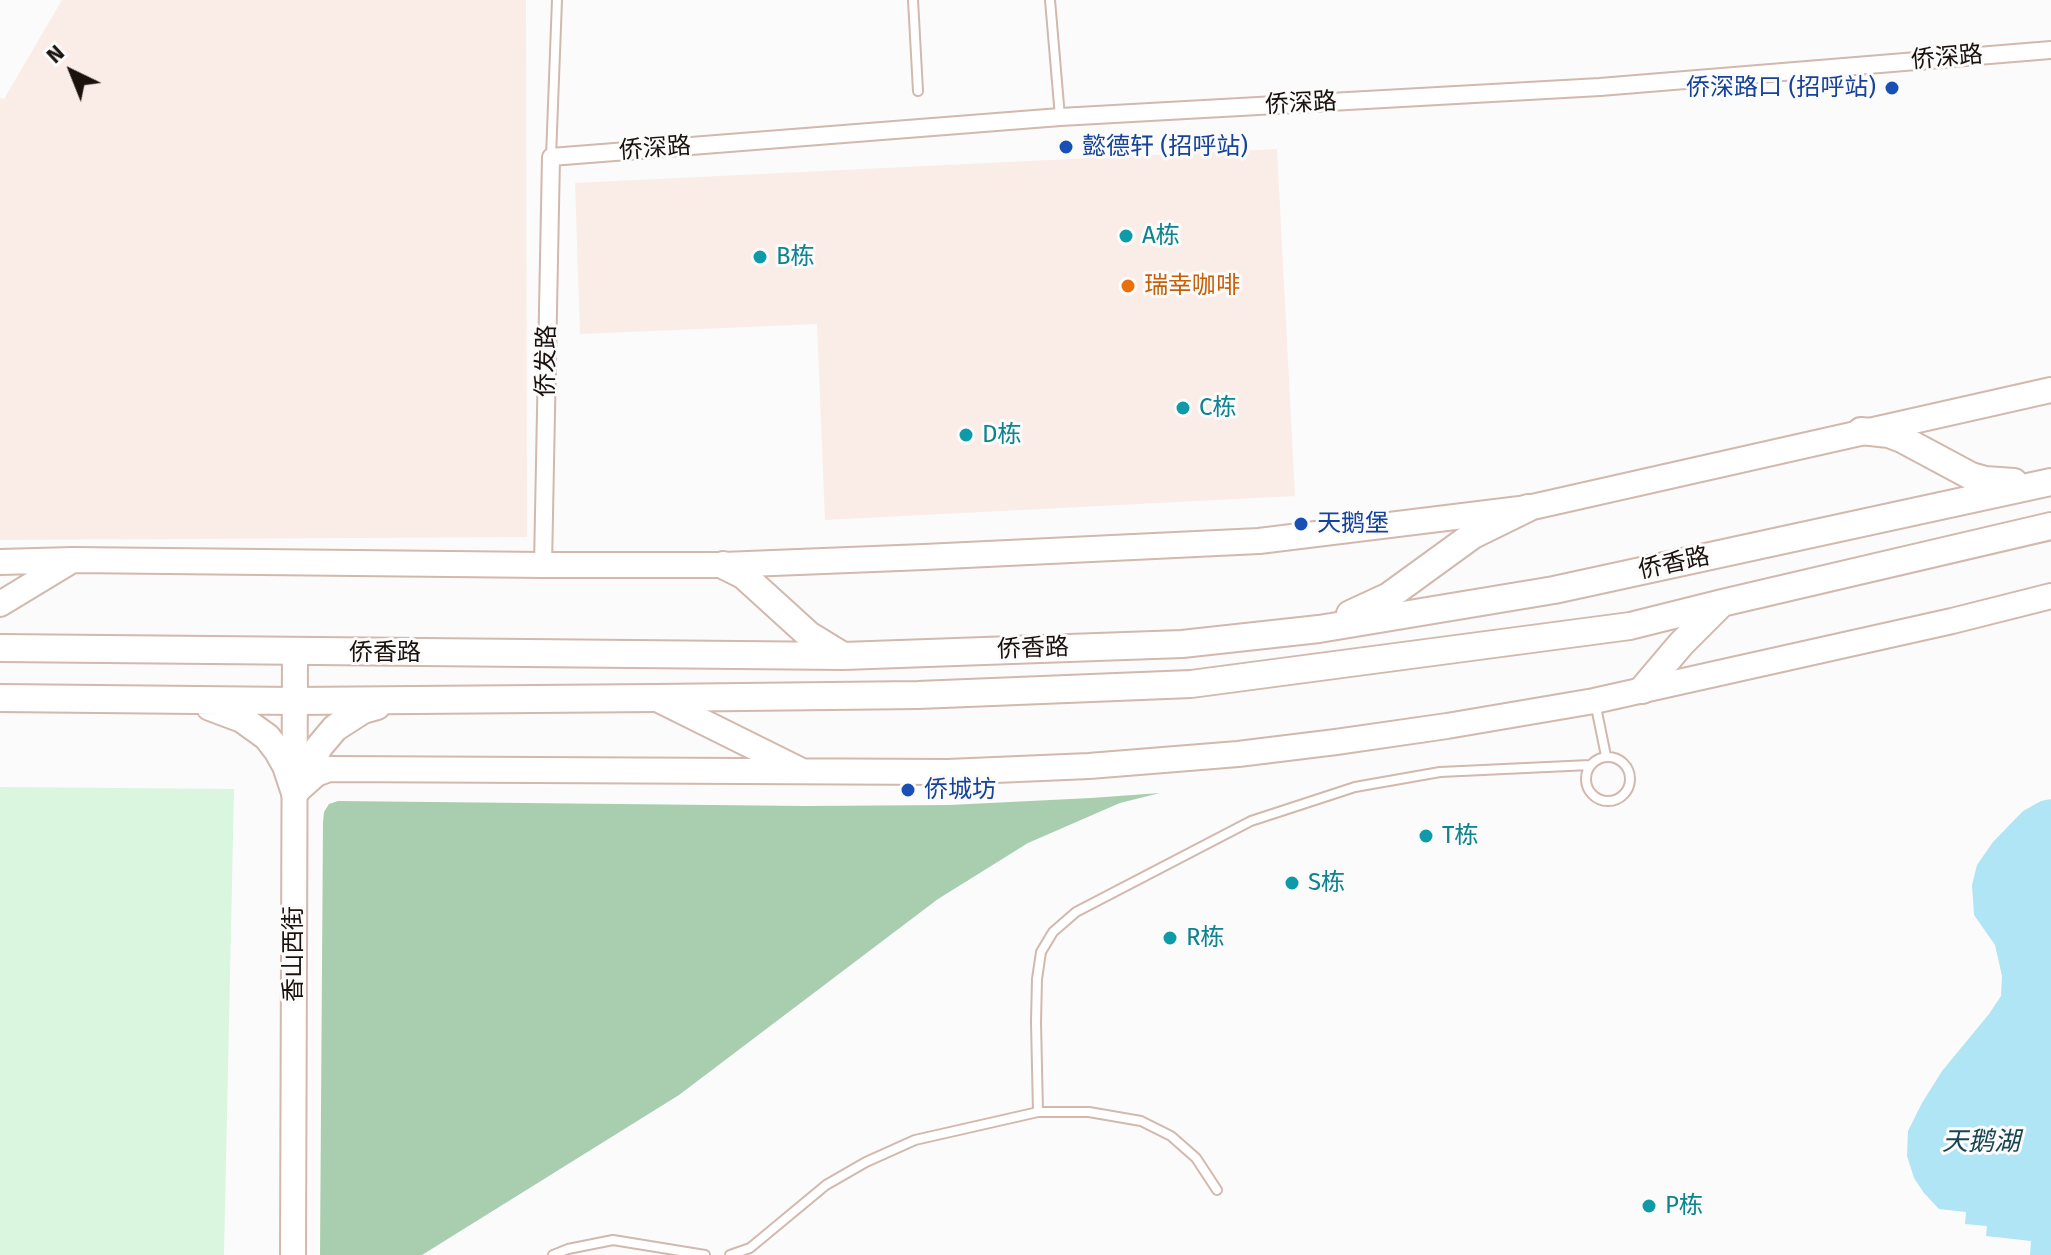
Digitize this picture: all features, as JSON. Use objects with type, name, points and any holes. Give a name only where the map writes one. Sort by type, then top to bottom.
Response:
[{"type":"main road","points":[[0,562],[723,565],[1259,541],[1528,508],[2051,390]]},
{"type":"main road","points":[[1861,431],[1889,434],[1902,439],[1971,476],[2000,482],[2046,483]]},
{"type":"main road","name":"侨香路","points":[[0,648],[843,656],[1182,644],[1319,629],[1554,590],[2046,483]]},
{"type":"main road","points":[[1319,629],[1389,596],[1473,535],[1528,508]]},
{"type":"main road","name":"侨香路","points":[[0,698],[295,701],[918,695],[1191,684],[1630,626],[2051,526]]},
{"type":"main road","points":[[0,604],[73,560]]},
{"type":"main road","points":[[723,565],[743,575],[809,635],[843,656]]},
{"type":"main road","points":[[295,793],[316,774],[329,769],[948,772],[1089,766],[1238,754],[1405,732],[1594,701],[2051,596]]},
{"type":"main road","points":[[1642,690],[1681,644],[1722,603]]},
{"type":"main road","name":"香山西街","points":[[293,1255],[295,652]]},
{"type":"main road","points":[[496,653],[496,699]]},
{"type":"main road","points":[[655,698],[805,773]]},
{"type":"main road","points":[[186,700],[242,719],[267,737],[286,766],[295,793]]},
{"type":"main road","points":[[295,793],[319,747],[335,728],[363,710],[395,700]]},
{"type":"street","name":"侨深路","points":[[551,157],[1060,117],[1600,87],[2051,50]]},
{"type":"street","name":"侨发路","points":[[543,565],[551,157]]},
{"type":"lane","points":[[551,157],[557,0]]},
{"type":"lane","points":[[913,0],[918,91]]},
{"type":"lane","points":[[1050,0],[1060,117]]},
{"type":"lane","points":[[1594,701],[1606,756]]},
{"type":"lane","points":[[1606,756],[1619,759],[1628,769],[1630,784],[1625,793],[1611,801],[1590,792],[1586,778],[1590,765],[1606,756]]},
{"type":"lane","points":[[1038,1112],[1036,993],[1041,952],[1053,932],[1076,912],[1251,821],[1355,787],[1440,772],[1590,765]]},
{"type":"lane","points":[[730,1255],[750,1248],[826,1185],[866,1162],[915,1140],[1038,1112],[1089,1112],[1141,1121],[1171,1136],[1196,1158],[1217,1190]]},
{"type":"lane","points":[[553,1255],[613,1240],[705,1255]]},
{"type":"shaded area","points":[[62,0],[526,0],[527,537],[0,540],[0,98],[4,99]]},
{"type":"shaded area","points":[[1277,149],[1295,496],[825,520],[817,324],[580,334],[575,183]]},
{"type":"green space","points":[[0,787],[234,789],[224,1255],[0,1255]]},
{"type":"green space","points":[[1160,793],[1120,803],[1028,843],[938,899],[679,1095],[422,1255],[320,1255],[323,822],[329,804],[338,801],[949,805]]},
{"type":"water","name":"天鹅湖","points":[[2051,799],[2051,1255],[2030,1255],[2031,1241],[1986,1236],[1987,1226],[1965,1224],[1966,1212],[1939,1209],[1914,1178],[1907,1156],[1908,1131],[1942,1071],[2001,996],[2002,976],[1995,945],[1974,915],[1972,885],[1977,865],[1993,842],[2023,811]]},
{"type":"place","name":"侨深路口 (招呼站)","points":[[1892,88]]},
{"type":"place","name":"懿德轩 (招呼站)","points":[[1066,147]]},
{"type":"place","name":"A栋","points":[[1126,236]]},
{"type":"place","name":"B栋","points":[[760,257]]},
{"type":"place","name":"瑞幸咖啡","points":[[1128,286]]},
{"type":"place","name":"C栋","points":[[1183,408]]},
{"type":"place","name":"D栋","points":[[966,435]]},
{"type":"place","name":"天鹅堡","points":[[1301,524]]},
{"type":"place","name":"侨城坊","points":[[908,790]]},
{"type":"place","name":"T栋","points":[[1426,836]]},
{"type":"place","name":"S栋","points":[[1292,883]]},
{"type":"place","name":"R栋","points":[[1170,938]]},
{"type":"place","name":"P栋","points":[[1649,1206]]}]
